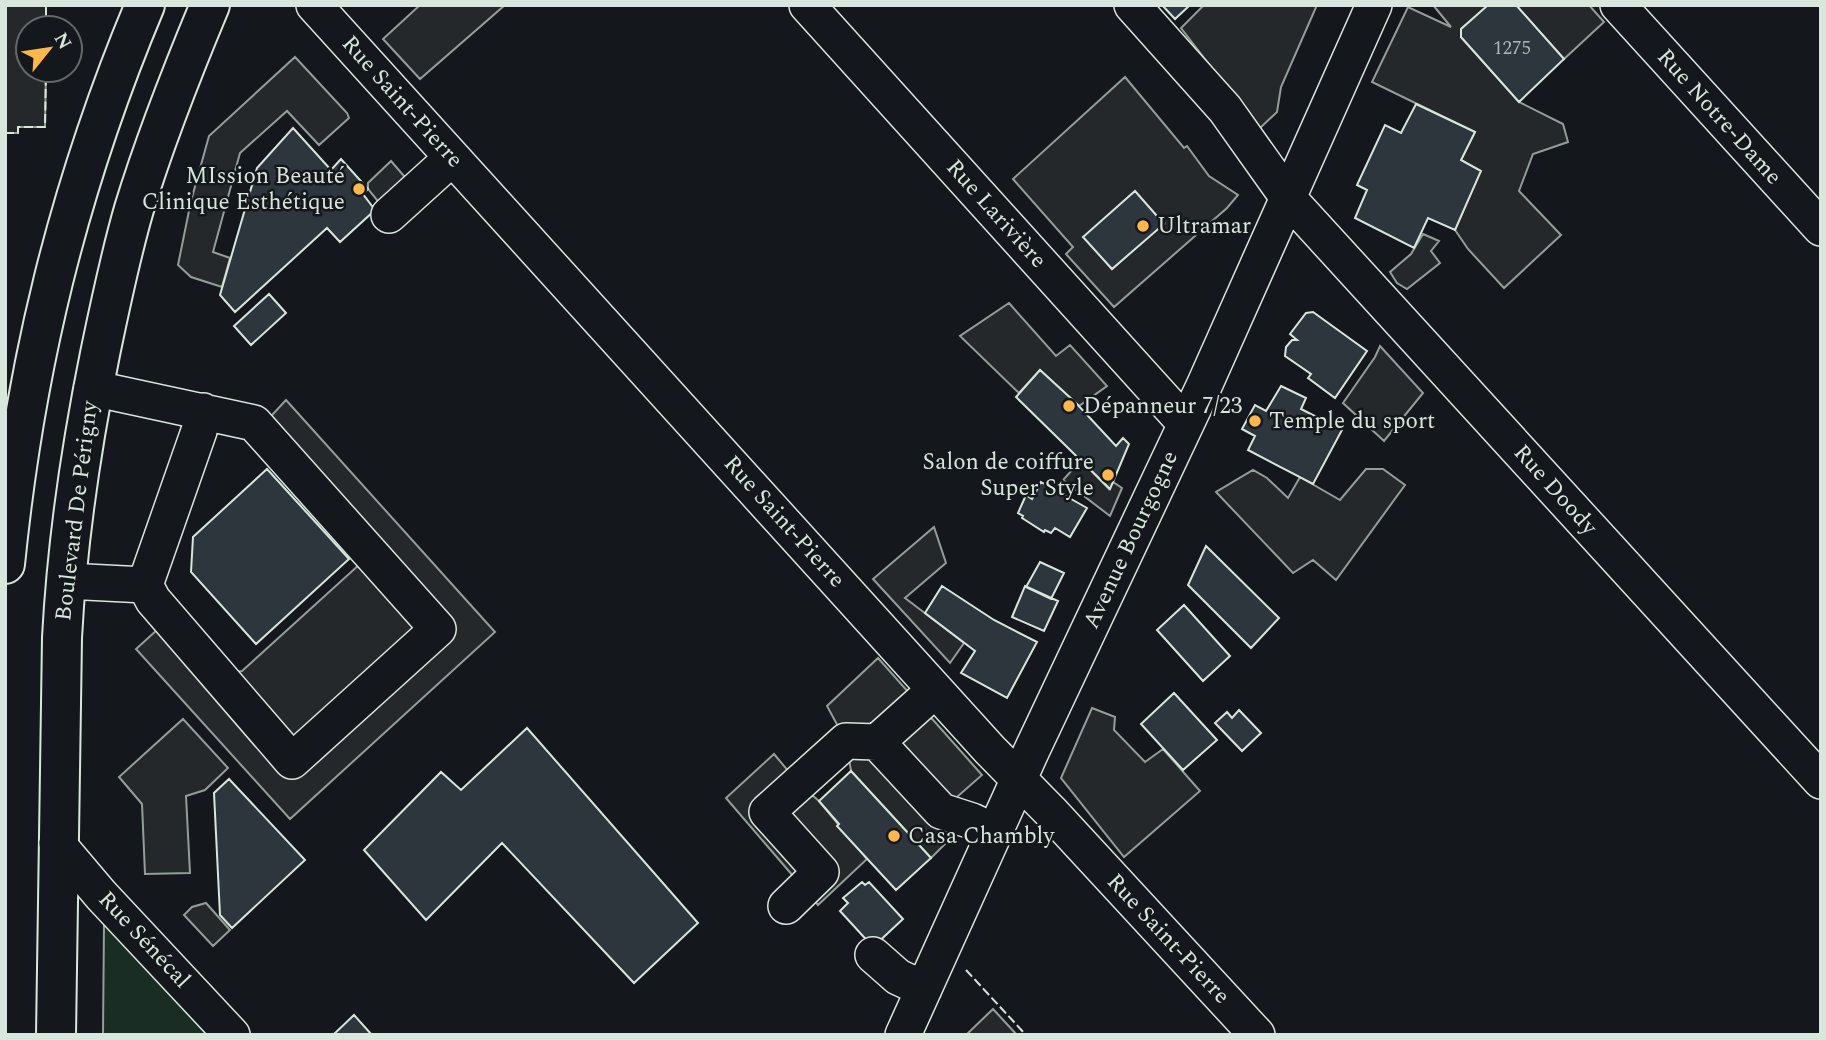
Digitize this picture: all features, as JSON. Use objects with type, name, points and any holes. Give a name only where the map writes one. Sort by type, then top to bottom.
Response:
[{"type":"main road","points":[[5,564],[22,431],[56,263],[101,115],[145,5]]},
{"type":"main road","name":"Boulevard De Périgny","points":[[56,1035],[57,844],[66,581],[79,467],[124,243],[177,85],[210,5]]},
{"type":"street","name":"Rue Saint-Pierre","points":[[314,5],[935,690],[1257,1035]]},
{"type":"street","name":"Rue Larivière","points":[[807,5],[1185,423]]},
{"type":"street","name":"Rue Doody","points":[[1132,5],[1225,109],[1289,199],[1821,781]]},
{"type":"street","name":"Avenue Bourgogne","points":[[903,1035],[1018,780],[1289,199],[1374,5]]},
{"type":"street","name":"Rue Notre-Dame","points":[[1618,5],[1821,229]]},
{"type":"street","points":[[389,215],[452,158]]},
{"type":"street","points":[[93,388],[244,419],[260,427],[439,629],[292,761],[153,600],[145,585],[199,431],[202,411]]},
{"type":"street","points":[[66,581],[145,585]]},
{"type":"street","points":[[786,906],[821,872],[767,812],[846,741],[877,742],[935,690]]},
{"type":"street","points":[[877,742],[941,811],[995,832]]},
{"type":"street","name":"Rue Sénécal","points":[[57,844],[232,1035]]},
{"type":"street","points":[[873,955],[898,977],[924,989]]},
{"type":"green space","points":[[104,923],[208,1035],[103,1035]]},
{"type":"shaded area","points":[[5,5],[46,5],[46,14],[14,14],[14,84],[46,84],[45,127],[18,127],[18,133],[5,133]]},
{"type":"shaded area","points":[[420,5],[505,5],[420,79],[383,39]]},
{"type":"shaded area","points":[[1204,5],[1317,5],[1281,87],[1277,112],[1259,129],[1181,28]]},
{"type":"shaded area","points":[[1433,5],[1489,5],[1461,29],[1461,37],[1519,102],[1563,124],[1568,142],[1533,154],[1519,191],[1561,235],[1504,288],[1468,249],[1455,230],[1480,171],[1461,160],[1475,132],[1372,82],[1408,7],[1451,27]]},
{"type":"shaded area","points":[[1516,5],[1589,5],[1604,22],[1564,59]]},
{"type":"shaded area","points":[[295,57],[349,118],[319,145],[287,111],[240,153],[213,252],[230,258],[222,287],[191,277],[178,265],[191,201],[209,136]]},
{"type":"shaded area","points":[[1125,77],[1184,148],[1187,146],[1209,176],[1238,195],[1227,208],[1114,307],[1066,254],[1073,247],[1013,179]],"holes":[[[1163,224],[1112,269],[1084,237]]]},
{"type":"shaded area","points":[[391,161],[416,190],[389,215],[368,189],[368,183]]},
{"type":"shaded area","points":[[1423,234],[1439,241],[1431,251],[1440,263],[1407,289],[1397,283],[1390,272],[1411,254]]},
{"type":"shaded area","points":[[1009,303],[1056,356],[1070,345],[1107,386],[1079,406],[1040,370],[1019,393],[960,336]]},
{"type":"shaded area","points":[[1380,346],[1423,393],[1384,441],[1343,403]]},
{"type":"shaded area","points":[[286,400],[495,632],[290,819],[136,649],[179,610],[236,672],[242,671],[360,564],[249,440]]},
{"type":"shaded area","points":[[1081,460],[1109,489],[1113,482],[1122,488],[1110,516],[1063,480]]},
{"type":"shaded area","points":[[1366,469],[1383,469],[1405,485],[1336,580],[1313,560],[1293,573],[1216,492],[1253,470],[1267,478],[1288,498],[1300,477],[1340,500]]},
{"type":"shaded area","points":[[934,527],[946,563],[905,598],[964,643],[950,663],[873,579]]},
{"type":"shaded area","points":[[878,658],[982,775],[941,811],[950,839],[931,858],[851,771],[846,741],[827,706]]},
{"type":"shaded area","points":[[1092,708],[1115,717],[1114,730],[1145,762],[1163,749],[1200,791],[1124,857],[1061,778]]},
{"type":"shaded area","points":[[183,719],[228,768],[205,790],[186,796],[190,873],[145,874],[142,804],[119,777]]},
{"type":"shaded area","points":[[774,754],[799,784],[819,801],[867,859],[818,905],[726,798]]},
{"type":"shaded area","points":[[206,903],[230,930],[213,946],[184,915],[192,907]]},
{"type":"shaded area","points":[[993,1009],[1017,1035],[966,1035]]},
{"type":"building","points":[[1162,5],[1190,5],[1175,19]]},
{"type":"building","points":[[1488,5],[1516,5],[1564,59],[1519,102],[1461,37],[1461,29]]},
{"type":"building","points":[[1416,104],[1475,132],[1461,160],[1481,171],[1455,230],[1428,218],[1414,248],[1355,218],[1367,190],[1357,185],[1385,125],[1401,133]]},
{"type":"building","points":[[293,128],[331,170],[341,159],[368,189],[363,194],[375,210],[340,242],[327,228],[235,312],[220,295],[257,168]]},
{"type":"building","points":[[1135,191],[1164,224],[1112,269],[1083,237]]},
{"type":"building","points":[[269,294],[286,313],[251,345],[234,326]]},
{"type":"building","points":[[1313,312],[1367,351],[1335,398],[1308,378],[1311,374],[1285,356],[1286,347],[1292,340],[1297,340],[1290,334],[1306,313]]},
{"type":"building","points":[[1040,370],[1076,403],[1116,446],[1123,438],[1129,444],[1110,489],[1016,397]]},
{"type":"building","points":[[1281,386],[1306,398],[1301,409],[1342,430],[1313,484],[1248,450],[1255,436],[1242,429],[1255,405],[1266,411]]},
{"type":"building","points":[[267,469],[349,559],[256,644],[191,572],[193,537]]},
{"type":"building","points":[[1041,482],[1087,508],[1070,537],[1055,528],[1051,533],[1045,530],[1044,532],[1018,513],[1026,495],[1032,499]]},
{"type":"building","points":[[1206,546],[1279,618],[1251,648],[1188,585]]},
{"type":"building","points":[[1040,562],[1064,573],[1051,599],[1026,587]]},
{"type":"building","points":[[942,586],[994,620],[1037,642],[1007,698],[961,673],[975,651],[925,613]]},
{"type":"building","points":[[1025,586],[1058,601],[1044,631],[1012,617]]},
{"type":"building","points":[[1184,605],[1230,656],[1203,681],[1157,630]]},
{"type":"building","points":[[1174,693],[1217,740],[1183,770],[1141,724]]},
{"type":"building","points":[[1239,710],[1261,733],[1242,751],[1215,723],[1227,712],[1232,718]]},
{"type":"building","points":[[527,728],[698,923],[634,983],[502,843],[426,920],[364,850],[441,772],[461,790]]},
{"type":"building","points":[[851,771],[931,858],[896,890],[837,826],[839,824],[819,801]]},
{"type":"building","points":[[229,779],[305,860],[232,928],[220,915],[214,793]]},
{"type":"building","points":[[862,882],[865,885],[869,882],[903,919],[873,947],[840,911],[848,903],[843,898]]},
{"type":"building","points":[[354,1015],[372,1035],[333,1035]]},
{"type":"fence","points":[[46,5],[46,14]]},
{"type":"fence","points":[[5,133],[18,133],[18,127],[45,127],[46,84]]},
{"type":"fence","points":[[966,970],[1026,1035]]},
{"type":"place","name":"MIssion Beauté Clinique Esthétique","points":[[359,189]]},
{"type":"place","name":"Ultramar","points":[[1143,226]]},
{"type":"place","name":"Dépanneur 7/23","points":[[1069,406]]},
{"type":"place","name":"Temple du sport","points":[[1255,421]]},
{"type":"place","name":"Salon de coiffure Super Style","points":[[1108,475]]},
{"type":"place","name":"Casa Chambly","points":[[894,836]]}]
